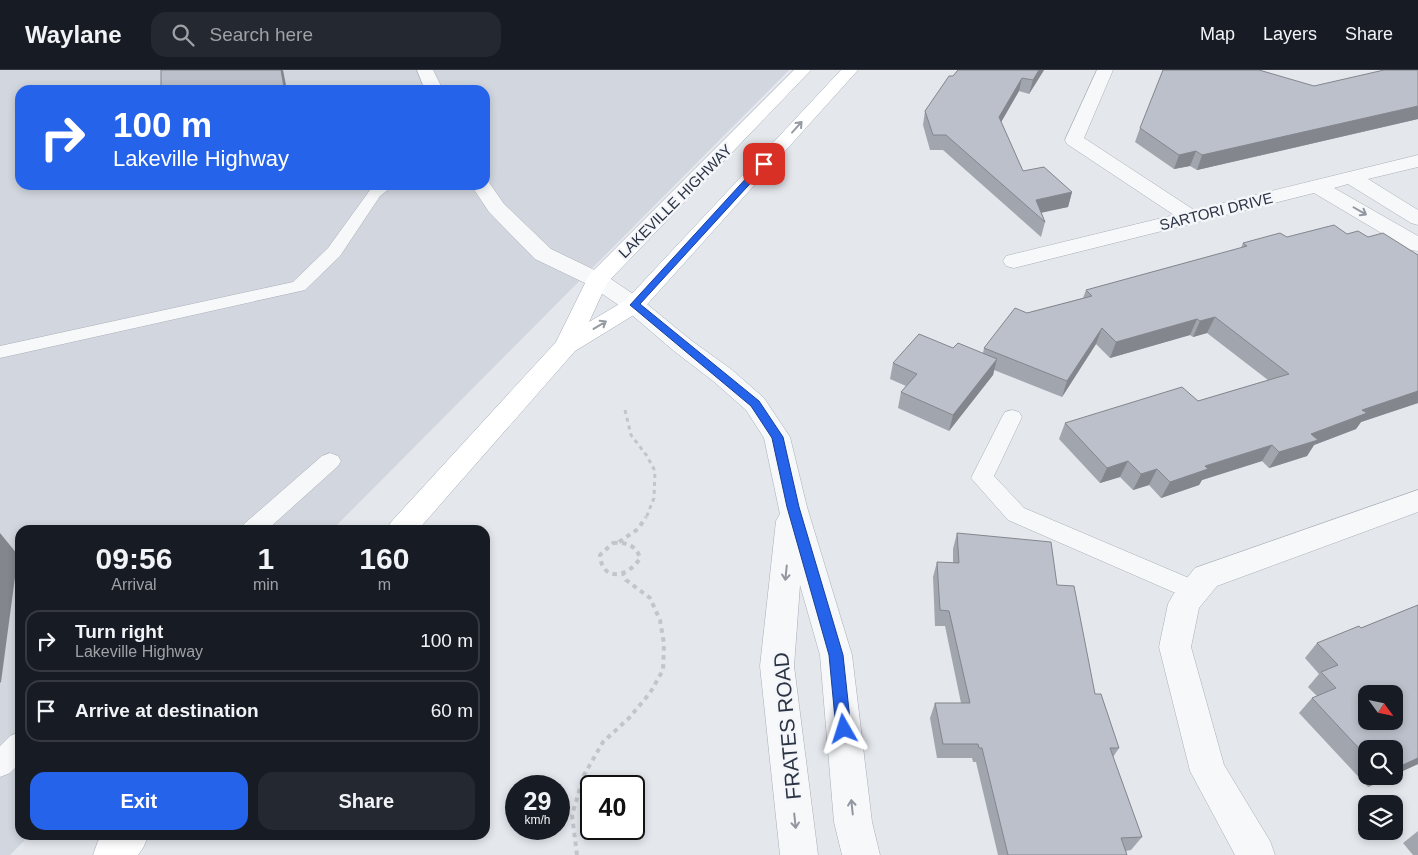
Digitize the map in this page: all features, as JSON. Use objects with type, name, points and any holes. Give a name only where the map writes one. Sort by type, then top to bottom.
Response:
[{"type":"main road","name":"LAKEVILLE HIGHWAY","points":[[405,525],[566,346],[597,280],[804,70]]},
{"type":"main road","name":"LAKEVILLE HIGHWAY","points":[[566,346],[634,305],[850,70]]},
{"type":"main road","points":[[112,855],[126,840]]},
{"type":"street","points":[[425,70],[432,85]]},
{"type":"street","points":[[1105,70],[1074,140],[1191,217]]},
{"type":"street","name":"SARTORI DRIVE","points":[[1014,261],[1418,161]]},
{"type":"street","points":[[1352,178],[1418,219]]},
{"type":"street","points":[[1318,187],[1418,245]]},
{"type":"street","name":"FRATES ROAD","points":[[484,190],[496,208],[542,254],[597,280],[634,305],[755,404],[778,437],[793,507],[836,655],[853,822],[861,855]]},
{"type":"street","points":[[1256,855],[1208,771],[1175,647],[1184,604],[1206,577],[1418,500]]},
{"type":"street","name":"FRATES ROAD","points":[[793,507],[777,666],[799,855]]},
{"type":"lane","points":[[0,352],[299,286],[334,252],[375,193],[379,190]]},
{"type":"lane","points":[[1012,417],[982,478],[1016,514],[1195,591]]},
{"type":"lane","points":[[258,525],[330,461]]},
{"type":"lane","points":[[0,764],[15,750]]},
{"type":"path","points":[[619,542],[638,529],[645,518],[650,507],[655,476],[647,455],[631,438],[625,410]]},
{"type":"path","points":[[619,542],[631,544],[636,548],[640,558],[635,568],[623,574],[609,572],[604,569],[599,560],[603,550],[613,543],[619,542]]},
{"type":"path","points":[[576,855],[572,815],[584,776],[603,742],[629,718],[645,699],[663,670],[664,644],[660,620],[650,598],[626,580],[623,574]]},
{"type":"shaded area","points":[[0,70],[789,70],[337,525],[15,525],[15,840],[25,840],[10,855],[0,855]]},
{"type":"building","points":[[161,70],[281,70],[284,85],[161,85]]},
{"type":"building","points":[[958,70],[1039,70],[1033,80],[1022,78],[999,117],[1023,171],[1044,167],[1072,192],[1036,200],[1045,222],[946,135],[933,135],[925,111],[949,76],[953,76]]},
{"type":"building","points":[[1163,70],[1259,70],[1314,86],[1384,70],[1418,70],[1418,106],[1202,155],[1196,151],[1179,155],[1140,128]]},
{"type":"building","points":[[1334,225],[1347,234],[1358,231],[1368,237],[1383,233],[1418,255],[1418,391],[1362,410],[1367,413],[1311,434],[1318,440],[1279,452],[1272,445],[1205,466],[1208,469],[1170,482],[1157,469],[1141,474],[1128,461],[1107,468],[1065,423],[1182,387],[1198,401],[1289,374],[1215,317],[1200,321],[1197,319],[1116,342],[1102,328],[1067,381],[984,348],[1015,308],[1027,313],[1092,296],[1086,290],[1247,246],[1243,243],[1280,233],[1287,237]]},
{"type":"building","points":[[919,334],[953,348],[958,343],[997,359],[953,415],[901,392],[917,374],[893,363]]},
{"type":"building","points":[[957,533],[1051,542],[1057,585],[1074,586],[1095,694],[1101,694],[1119,748],[1110,748],[1142,837],[1121,838],[1127,855],[1008,855],[982,748],[979,748],[978,744],[943,744],[935,703],[970,703],[949,611],[940,610],[937,562],[959,563]]},
{"type":"building","points":[[1418,605],[1418,758],[1403,765],[1403,740],[1358,740],[1358,747],[1312,698],[1336,688],[1321,672],[1338,665],[1317,643],[1359,626],[1361,628]]},
{"type":"route","points":[[764,164],[634,305],[722,375],[755,404],[778,437],[793,507],[836,655],[844,729]]}]
